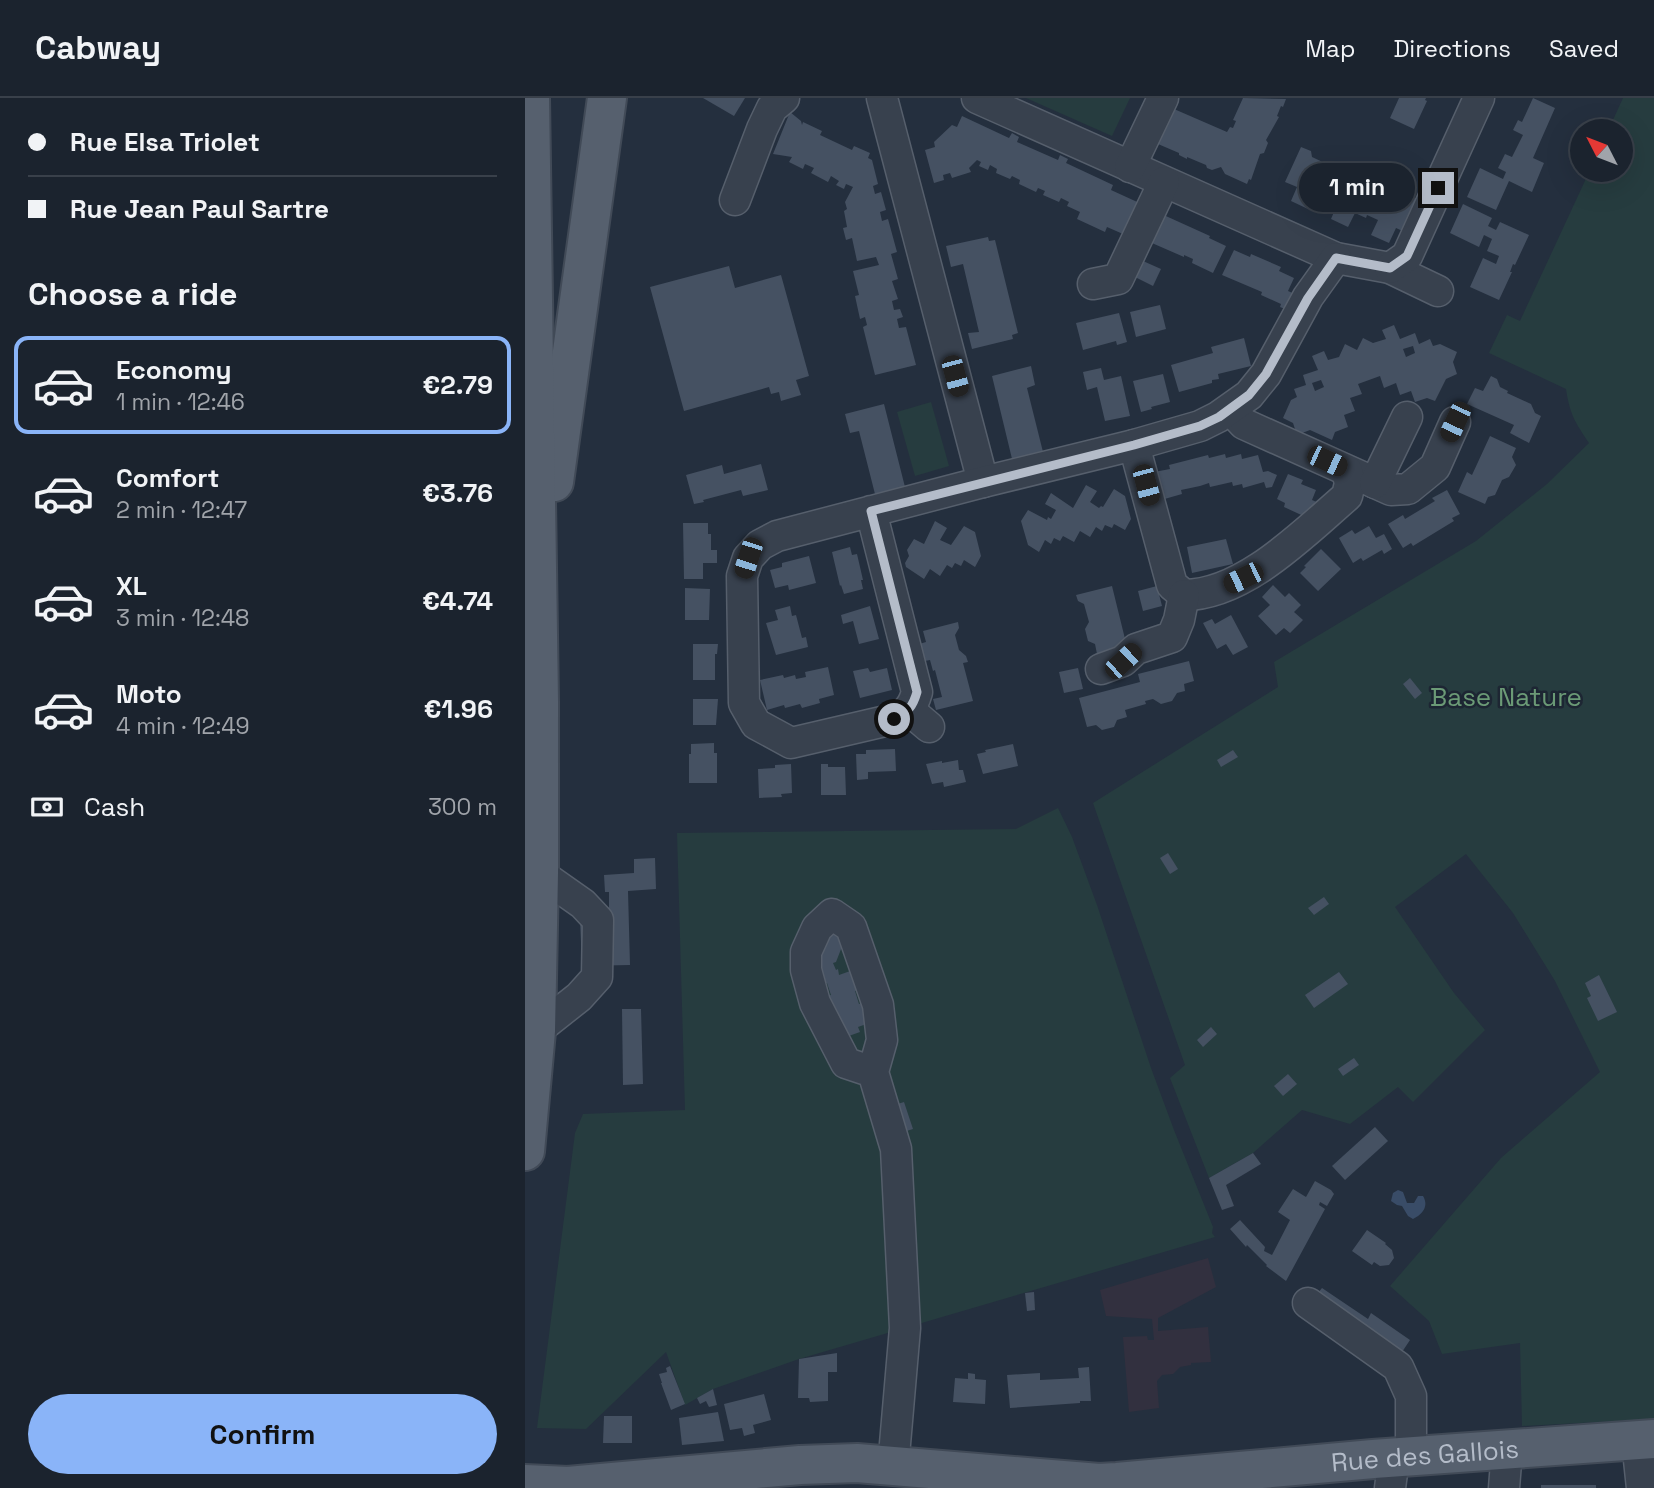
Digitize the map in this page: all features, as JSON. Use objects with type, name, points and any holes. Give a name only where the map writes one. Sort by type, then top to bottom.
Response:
[{"type":"main road","points":[[525,1151],[536,1031],[539,873],[530,98]]},
{"type":"main road","points":[[537,606],[607,98]]},
{"type":"main road","name":"Rue des Gallois","points":[[525,1484],[640,1484],[800,1465],[857,1464],[911,1475],[1100,1485],[1398,1467],[1507,1450],[1646,1440]]},
{"type":"street","points":[[735,200],[772,108],[784,98]]},
{"type":"street","points":[[882,98],[983,482]]},
{"type":"street","points":[[977,98],[1336,258],[1390,268],[1438,291]]},
{"type":"street","points":[[1130,167],[1163,98]]},
{"type":"street","points":[[1390,268],[1407,256],[1479,98]]},
{"type":"street","points":[[1093,284],[1118,279],[1164,182]]},
{"type":"street","points":[[871,511],[917,692],[914,703],[919,719],[894,719],[790,743],[756,724],[744,703],[742,576],[748,558],[760,545],[777,536],[871,511],[983,482],[1134,445],[1200,426],[1231,410],[1249,395],[1266,374],[1308,298],[1336,258]]},
{"type":"street","points":[[1231,410],[1244,424],[1391,490],[1408,489],[1434,467],[1455,422]]},
{"type":"street","points":[[1375,483],[1407,418]]},
{"type":"street","points":[[1134,445],[1172,585],[1184,596],[1199,595],[1223,587],[1266,564],[1347,496],[1350,483],[1347,471]]},
{"type":"street","points":[[1101,669],[1123,661],[1136,649],[1172,637],[1184,596]]},
{"type":"street","points":[[536,1031],[579,997],[597,977],[598,920],[583,904],[539,873]]},
{"type":"street","points":[[873,1072],[896,1149],[911,1475]]},
{"type":"street","points":[[1308,1303],[1398,1367],[1411,1396],[1398,1467]]},
{"type":"street","points":[[1641,1488],[1646,1440]]},
{"type":"street","points":[[1504,1488],[1507,1450]]},
{"type":"shaded area","points":[[1208,1258],[1216,1287],[1158,1318],[1158,1331],[1208,1327],[1211,1362],[1191,1363],[1180,1367],[1173,1374],[1162,1375],[1157,1381],[1159,1408],[1129,1412],[1123,1337],[1147,1336],[1148,1340],[1154,1340],[1152,1319],[1106,1316],[1100,1290]]},
{"type":"green space","points":[[1026,98],[1130,98],[1112,136]]},
{"type":"green space","name":"Base Nature","points":[[1623,98],[1654,98],[1654,1419],[1522,1426],[1520,1343],[1442,1354],[1429,1321],[1390,1286],[1501,1158],[1600,1072],[1555,981],[1513,913],[1466,854],[1395,907],[1454,993],[1485,1030],[1413,1102],[1398,1087],[1350,1124],[1302,1110],[1253,1153],[1209,1178],[1170,1078],[1185,1065],[1093,803],[1278,687],[1274,662],[1476,541],[1547,484],[1589,443],[1574,418],[1566,389],[1489,353],[1507,315],[1520,321],[1584,182],[1633,182],[1633,119],[1613,119]]},
{"type":"green space","points":[[931,402],[949,466],[915,476],[897,412]]},
{"type":"green space","points":[[1058,808],[1072,837],[1097,905],[1151,1068],[1215,1237],[799,1359],[713,1389],[685,1405],[666,1352],[586,1429],[537,1428],[575,1133],[583,1114],[685,1110],[677,833],[1016,829]]},
{"type":"water","points":[[1398,1190],[1403,1192],[1407,1203],[1414,1203],[1418,1196],[1423,1196],[1425,1206],[1420,1215],[1413,1219],[1402,1206],[1391,1201],[1393,1193]]},
{"type":"building","points":[[703,98],[745,98],[734,116]]},
{"type":"building","points":[[1243,98],[1286,99],[1266,140],[1268,143],[1264,153],[1260,154],[1247,184],[1225,174],[1221,167],[1212,170],[1158,144],[1174,109],[1227,132],[1230,127],[1233,128],[1236,121],[1233,120]]},
{"type":"building","points":[[1399,98],[1426,98],[1414,129],[1390,118]]},
{"type":"building","points":[[1533,98],[1555,108],[1533,158],[1544,163],[1532,192],[1509,181],[1496,210],[1467,197],[1480,168],[1503,179],[1506,172],[1498,168],[1505,154],[1512,157],[1523,135],[1513,130],[1518,120],[1522,122]]},
{"type":"building","points":[[790,112],[802,125],[803,122],[822,131],[820,135],[852,150],[854,146],[870,153],[868,158],[872,160],[878,184],[873,186],[875,194],[881,192],[886,210],[880,212],[882,221],[888,219],[897,252],[891,254],[898,279],[892,281],[898,299],[892,301],[894,310],[900,309],[903,317],[897,319],[899,328],[906,327],[916,365],[875,375],[863,327],[867,325],[865,317],[860,319],[855,296],[859,295],[853,271],[879,265],[876,257],[857,261],[852,238],[846,240],[843,228],[847,227],[845,202],[853,187],[846,184],[844,189],[836,185],[839,181],[831,176],[828,182],[811,173],[814,168],[805,164],[803,169],[789,162],[792,157],[773,154]]},
{"type":"building","points":[[962,116],[1009,138],[1012,133],[1019,137],[1017,142],[1058,160],[1060,155],[1068,159],[1066,163],[1113,185],[1111,190],[1146,206],[1123,234],[1107,227],[1105,232],[1077,219],[1080,212],[1067,206],[1069,202],[1061,198],[1059,202],[1043,195],[1045,191],[1038,188],[1036,192],[1019,184],[1020,180],[1012,176],[1010,179],[996,173],[997,169],[990,165],[988,170],[979,166],[981,162],[977,160],[969,168],[971,172],[952,178],[950,173],[943,175],[944,180],[934,183],[925,150],[935,147],[934,142],[952,125],[957,127]]},
{"type":"building","points":[[1301,147],[1311,151],[1312,157],[1327,164],[1333,161],[1342,164],[1341,167],[1350,171],[1352,177],[1366,184],[1372,181],[1382,183],[1407,200],[1413,197],[1421,201],[1407,233],[1396,228],[1389,243],[1371,235],[1378,220],[1367,215],[1366,218],[1355,213],[1348,227],[1331,219],[1337,205],[1315,195],[1308,209],[1291,201],[1297,187],[1285,182]]},
{"type":"building","points":[[1463,204],[1492,218],[1488,226],[1496,230],[1500,222],[1529,235],[1515,265],[1513,264],[1499,300],[1470,287],[1483,258],[1496,264],[1499,256],[1487,251],[1492,239],[1484,235],[1479,247],[1450,233]]},
{"type":"building","points":[[1157,212],[1226,246],[1213,273],[1192,263],[1193,259],[1145,240]]},
{"type":"building","points":[[988,237],[989,241],[995,240],[1018,333],[1012,335],[1013,339],[972,349],[968,333],[979,332],[963,264],[951,267],[946,246]]},
{"type":"building","points":[[1234,250],[1281,267],[1279,271],[1294,278],[1288,291],[1297,295],[1290,311],[1261,295],[1262,292],[1222,275]]},
{"type":"building","points":[[1143,261],[1161,269],[1153,286],[1135,277]]},
{"type":"building","points":[[729,266],[735,288],[781,275],[809,376],[796,380],[801,395],[781,401],[779,392],[771,394],[769,387],[684,411],[650,287]]},
{"type":"building","points":[[1160,305],[1166,329],[1136,337],[1130,312]]},
{"type":"building","points":[[1119,313],[1127,342],[1117,345],[1116,341],[1083,350],[1076,323]]},
{"type":"building","points":[[1394,325],[1400,339],[1415,333],[1419,344],[1430,339],[1433,346],[1440,344],[1457,352],[1453,362],[1457,374],[1446,379],[1435,401],[1427,398],[1415,402],[1411,391],[1400,395],[1396,383],[1384,388],[1380,376],[1358,384],[1362,394],[1350,398],[1355,411],[1344,415],[1348,427],[1335,432],[1332,440],[1310,430],[1297,435],[1293,423],[1283,418],[1291,400],[1297,397],[1294,389],[1306,385],[1303,375],[1318,370],[1312,356],[1324,351],[1328,360],[1339,357],[1345,344],[1357,350],[1363,338],[1373,343],[1386,339],[1382,330]],"holes":[[[1413,346],[1415,353],[1406,357],[1403,349]],[[1321,380],[1324,387],[1315,391],[1312,383]]]},
{"type":"building","points":[[1244,338],[1251,366],[1218,374],[1219,379],[1212,380],[1212,383],[1179,392],[1171,365],[1213,353],[1211,347]]},
{"type":"building","points":[[1031,366],[1035,385],[1027,388],[1044,456],[1013,463],[992,376]]},
{"type":"building","points":[[1101,368],[1104,380],[1121,376],[1130,416],[1105,421],[1097,387],[1087,390],[1083,372]]},
{"type":"building","points":[[1163,374],[1170,402],[1141,412],[1133,381]]},
{"type":"building","points":[[1491,376],[1497,379],[1500,387],[1508,391],[1507,393],[1531,404],[1535,413],[1541,416],[1529,443],[1510,433],[1514,425],[1467,404],[1475,388],[1483,391]]},
{"type":"building","points":[[884,404],[906,491],[876,498],[859,431],[850,433],[845,414]]},
{"type":"building","points":[[1490,436],[1516,448],[1512,457],[1516,465],[1509,477],[1502,480],[1495,495],[1488,497],[1485,504],[1458,492],[1467,472],[1472,475]]},
{"type":"building","points":[[1225,454],[1226,458],[1241,454],[1242,459],[1258,455],[1263,472],[1277,475],[1272,487],[1266,488],[1264,482],[1243,488],[1242,484],[1233,486],[1232,482],[1210,487],[1209,483],[1181,490],[1182,494],[1161,500],[1154,472],[1170,469],[1169,465],[1208,455],[1209,458]]},
{"type":"building","points":[[761,464],[768,490],[743,496],[741,490],[694,504],[686,475],[722,465],[724,474]]},
{"type":"building","points":[[1288,474],[1303,480],[1301,484],[1316,490],[1312,500],[1321,504],[1310,519],[1284,507],[1285,503],[1277,499]]},
{"type":"building","points":[[1086,485],[1097,491],[1090,502],[1099,508],[1103,507],[1114,489],[1125,496],[1131,519],[1125,530],[1114,524],[1112,528],[1105,525],[1102,531],[1096,527],[1090,537],[1080,531],[1074,542],[1063,536],[1060,541],[1054,538],[1051,544],[1045,540],[1039,552],[1028,545],[1021,521],[1028,510],[1047,520],[1048,517],[1051,519],[1056,510],[1045,504],[1051,493],[1073,508]]},
{"type":"building","points":[[1447,490],[1460,514],[1452,518],[1454,521],[1413,546],[1411,543],[1403,548],[1388,524],[1403,515],[1405,519],[1435,501],[1432,498]]},
{"type":"building","points":[[935,521],[947,528],[940,540],[951,545],[964,526],[975,532],[981,556],[975,567],[964,560],[961,566],[955,563],[952,568],[947,565],[940,576],[930,569],[924,579],[906,567],[909,556],[907,550],[914,539],[924,544]]},
{"type":"building","points":[[683,523],[708,523],[711,550],[717,550],[717,563],[703,563],[703,579],[684,579]]},
{"type":"building","points":[[1369,526],[1376,538],[1384,534],[1392,549],[1384,554],[1382,550],[1363,561],[1361,558],[1353,563],[1339,538],[1352,530],[1355,534]]},
{"type":"building","points":[[1226,539],[1233,564],[1192,573],[1187,547]]},
{"type":"building","points":[[850,547],[852,555],[857,554],[863,589],[844,594],[832,552]]},
{"type":"building","points":[[1321,549],[1341,569],[1318,591],[1300,573]]},
{"type":"building","points":[[809,556],[816,583],[789,590],[788,585],[775,588],[770,570],[782,567],[782,563]]},
{"type":"building","points":[[1273,585],[1285,597],[1289,593],[1301,605],[1294,612],[1303,620],[1290,633],[1284,628],[1276,635],[1258,616],[1270,605],[1262,597]]},
{"type":"building","points":[[1112,586],[1127,647],[1097,654],[1095,644],[1088,641],[1085,629],[1089,622],[1084,604],[1078,601],[1076,595]]},
{"type":"building","points":[[1157,586],[1162,606],[1143,611],[1138,591]]},
{"type":"building","points":[[685,588],[710,589],[709,620],[685,620]]},
{"type":"building","points":[[790,606],[792,616],[796,615],[802,638],[806,637],[808,647],[776,655],[766,623],[778,620],[775,610]]},
{"type":"building","points":[[870,606],[879,639],[859,644],[853,621],[843,624],[841,615]]},
{"type":"building","points":[[1231,615],[1248,647],[1233,655],[1226,644],[1217,649],[1203,623],[1212,619],[1215,624]]},
{"type":"building","points":[[958,622],[959,628],[955,635],[959,650],[968,662],[963,663],[973,701],[936,710],[933,699],[942,697],[935,670],[933,671],[930,660],[920,662],[916,645],[926,642],[923,631]]},
{"type":"building","points":[[693,644],[718,644],[715,654],[715,680],[693,680]]},
{"type":"building","points":[[1189,661],[1194,681],[1184,684],[1185,691],[1177,693],[1172,701],[1161,704],[1153,699],[1145,701],[1146,704],[1125,710],[1127,717],[1117,720],[1114,727],[1102,730],[1096,725],[1087,727],[1079,698],[1140,682],[1138,674]]},
{"type":"building","points":[[828,667],[834,695],[819,699],[820,703],[802,708],[800,704],[767,710],[760,680],[783,675],[784,678],[795,675],[796,679],[806,677],[805,672]]},
{"type":"building","points":[[868,668],[870,672],[887,668],[892,690],[860,698],[853,671]]},
{"type":"building","points":[[1078,668],[1083,689],[1064,693],[1059,672]]},
{"type":"building","points":[[1410,678],[1422,693],[1415,699],[1403,684]]},
{"type":"building","points":[[693,699],[718,699],[716,725],[693,725]]},
{"type":"building","points":[[714,743],[714,753],[717,753],[717,783],[689,783],[691,744]]},
{"type":"building","points":[[1013,744],[1018,766],[983,774],[977,754]]},
{"type":"building","points":[[895,749],[896,771],[868,772],[868,779],[857,780],[856,754],[866,754],[866,750]]},
{"type":"building","points":[[1233,750],[1238,757],[1221,767],[1217,760]]},
{"type":"building","points":[[958,760],[959,770],[963,770],[966,782],[944,787],[943,782],[932,784],[926,764]]},
{"type":"building","points":[[791,764],[792,793],[781,794],[782,797],[759,798],[758,769]]},
{"type":"building","points":[[821,764],[828,764],[828,767],[845,767],[846,795],[821,795]]},
{"type":"building","points":[[1168,853],[1178,869],[1170,874],[1160,858]]},
{"type":"building","points":[[655,858],[656,889],[628,891],[630,965],[582,966],[580,919],[609,918],[609,892],[605,892],[604,875],[634,873],[634,859]]},
{"type":"building","points":[[1324,897],[1329,904],[1314,915],[1308,908]]},
{"type":"building","points":[[834,927],[843,944],[836,962],[833,963],[839,975],[853,970],[860,989],[855,991],[859,1004],[865,1002],[872,1022],[858,1027],[860,1032],[846,1037],[826,996],[831,995],[827,983],[821,985],[811,950]]},
{"type":"building","points":[[1339,972],[1348,984],[1314,1008],[1305,995]]},
{"type":"building","points":[[1599,975],[1617,1012],[1598,1021],[1587,998],[1591,996],[1585,983]]},
{"type":"building","points":[[622,1009],[641,1009],[643,1084],[623,1085]]},
{"type":"building","points":[[1211,1027],[1217,1034],[1203,1047],[1197,1040]]},
{"type":"building","points":[[1354,1058],[1359,1065],[1343,1076],[1338,1069]]},
{"type":"building","points":[[1288,1074],[1297,1084],[1283,1096],[1274,1086]]},
{"type":"building","points":[[904,1102],[913,1129],[900,1133],[891,1106]]},
{"type":"building","points":[[1375,1127],[1388,1141],[1345,1180],[1332,1166]]},
{"type":"building","points":[[1253,1153],[1261,1164],[1226,1185],[1234,1206],[1222,1210],[1209,1178]]},
{"type":"building","points":[[1315,1181],[1334,1194],[1327,1206],[1320,1202],[1319,1205],[1325,1209],[1286,1281],[1266,1266],[1230,1229],[1240,1220],[1265,1247],[1264,1251],[1272,1255],[1290,1220],[1278,1212],[1293,1189],[1306,1197]]},
{"type":"building","points":[[1367,1230],[1392,1250],[1394,1258],[1389,1265],[1380,1266],[1374,1262],[1372,1265],[1352,1251]]},
{"type":"building","points":[[1322,1288],[1368,1319],[1371,1313],[1410,1340],[1398,1358],[1313,1299]]},
{"type":"building","points":[[1034,1292],[1035,1310],[1027,1311],[1025,1293]]},
{"type":"building","points":[[837,1353],[837,1372],[828,1372],[828,1401],[810,1402],[809,1398],[798,1398],[799,1359]]},
{"type":"building","points":[[670,1366],[685,1404],[671,1410],[659,1374],[667,1372],[666,1368]]},
{"type":"building","points":[[1089,1367],[1091,1401],[1010,1408],[1007,1375],[1040,1373],[1040,1380],[1079,1378],[1078,1368]]},
{"type":"building","points":[[968,1373],[975,1374],[975,1379],[986,1380],[985,1404],[953,1402],[955,1378],[968,1379]]},
{"type":"building","points":[[713,1389],[717,1405],[709,1407],[706,1401],[700,1404],[697,1398]]},
{"type":"building","points":[[764,1394],[771,1420],[753,1425],[755,1433],[744,1436],[742,1428],[730,1430],[724,1404]]},
{"type":"building","points":[[718,1412],[724,1441],[682,1445],[679,1418]]},
{"type":"building","points":[[604,1416],[632,1416],[632,1443],[603,1443]]},
{"type":"building","points":[[1541,1485],[1596,1485],[1596,1488],[1541,1488]]},
{"type":"route","points":[[894,719],[909,710],[917,692],[871,511],[1134,445],[1200,426],[1219,417],[1249,395],[1266,374],[1308,298],[1336,258],[1390,268],[1407,256],[1438,188]]}]
